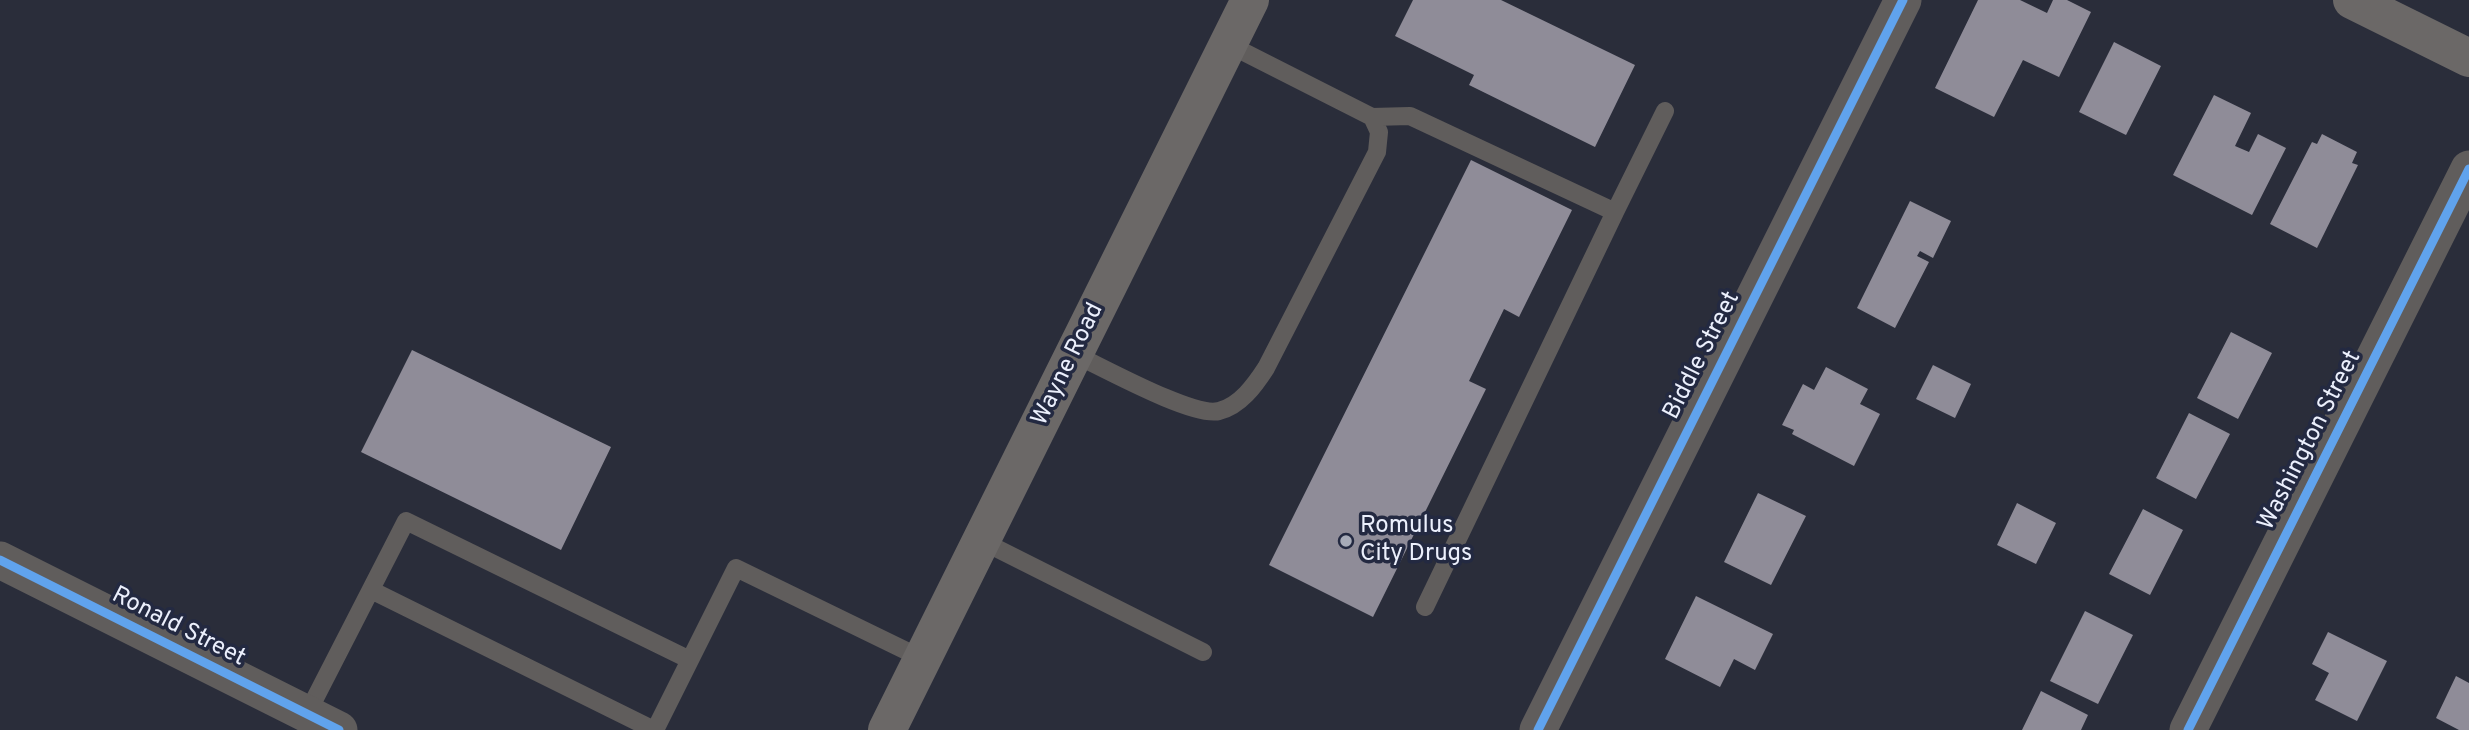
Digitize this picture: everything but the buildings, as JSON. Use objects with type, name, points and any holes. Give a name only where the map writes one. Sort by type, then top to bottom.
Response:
[{"type":"main road","name":"Wayne Road","points":[[887,730],[1250,0]]},
{"type":"main road","points":[[2352,0],[2469,58]]},
{"type":"street","name":"Biddle Street","points":[[1538,730],[1903,0]]},
{"type":"street","name":"Washington Street","points":[[2188,730],[2469,169]]},
{"type":"street","name":"Ronald Street","points":[[0,559],[339,730]]},
{"type":"lane","points":[[1228,44],[1372,117],[1410,117],[1615,212]]},
{"type":"lane","points":[[1425,607],[1665,111]]},
{"type":"lane","points":[[1074,354],[1196,411],[1219,412],[1235,403],[1253,387],[1266,368],[1377,152],[1379,132],[1372,117]]},
{"type":"lane","points":[[307,714],[406,521],[690,660]]},
{"type":"lane","points":[[982,541],[1203,652]]},
{"type":"lane","points":[[371,590],[654,730],[736,568],[922,659]]},
{"type":"cycle path","points":[[1538,730],[1903,0]]},
{"type":"cycle path","points":[[2188,730],[2469,169]]},
{"type":"cycle path","points":[[0,560],[339,730]]},
{"type":"place","name":"Romulus City Drugs","points":[[1346,541]]}]
